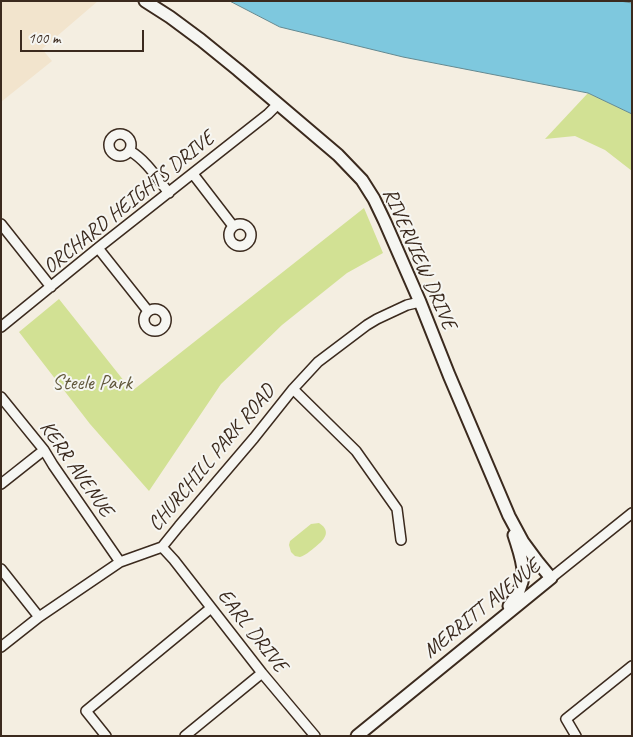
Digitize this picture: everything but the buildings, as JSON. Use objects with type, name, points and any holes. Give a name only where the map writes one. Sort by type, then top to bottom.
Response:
[{"type":"street","name":"RIVERVIEW DRIVE","points":[[145,1],[201,40],[314,134],[362,180],[385,222],[509,516],[523,542],[551,578]]},
{"type":"street","name":"ORCHARD HEIGHTS DRIVE","points":[[1,327],[277,105]]},
{"type":"street","points":[[130,151],[145,163],[169,193]]},
{"type":"street","points":[[193,174],[233,226]]},
{"type":"street","points":[[1,224],[51,287]]},
{"type":"street","points":[[98,248],[148,311]]},
{"type":"street","name":"CHURCHILL PARK ROAD","points":[[1,647],[39,618],[120,562],[162,548],[293,388],[318,362],[377,319],[405,306],[420,302]]},
{"type":"street","points":[[293,388],[356,451],[372,473],[397,509],[401,540]]},
{"type":"street","name":"KERR AVENUE","points":[[1,397],[44,450],[120,562]]},
{"type":"street","points":[[1,484],[44,450]]},
{"type":"street","name":"MERRITT AVENUE","points":[[357,736],[632,513]]},
{"type":"street","points":[[497,621],[518,595],[523,578],[523,562],[509,516]]},
{"type":"street","name":"EARL DRIVE","points":[[162,548],[174,560],[262,674],[316,736]]},
{"type":"street","points":[[1,569],[39,618]]},
{"type":"street","points":[[106,736],[86,711],[211,608]]},
{"type":"street","points":[[576,736],[566,719],[632,666]]},
{"type":"street","points":[[185,736],[262,674]]},
{"type":"shaded area","points":[[1,1],[98,1],[42,49],[52,61],[1,102]]},
{"type":"green space","points":[[588,93],[632,114],[632,171],[605,150],[575,136],[545,139]]},
{"type":"green space","name":"Steele Park","points":[[364,208],[383,253],[347,273],[282,325],[221,384],[149,491],[90,424],[19,332],[59,299],[132,391]]},
{"type":"green space","points":[[319,523],[323,526],[326,533],[323,539],[306,554],[300,557],[295,556],[291,552],[290,541],[311,524]]},
{"type":"water","points":[[230,1],[620,1],[632,3],[632,114],[588,93],[403,57],[280,27]]}]
